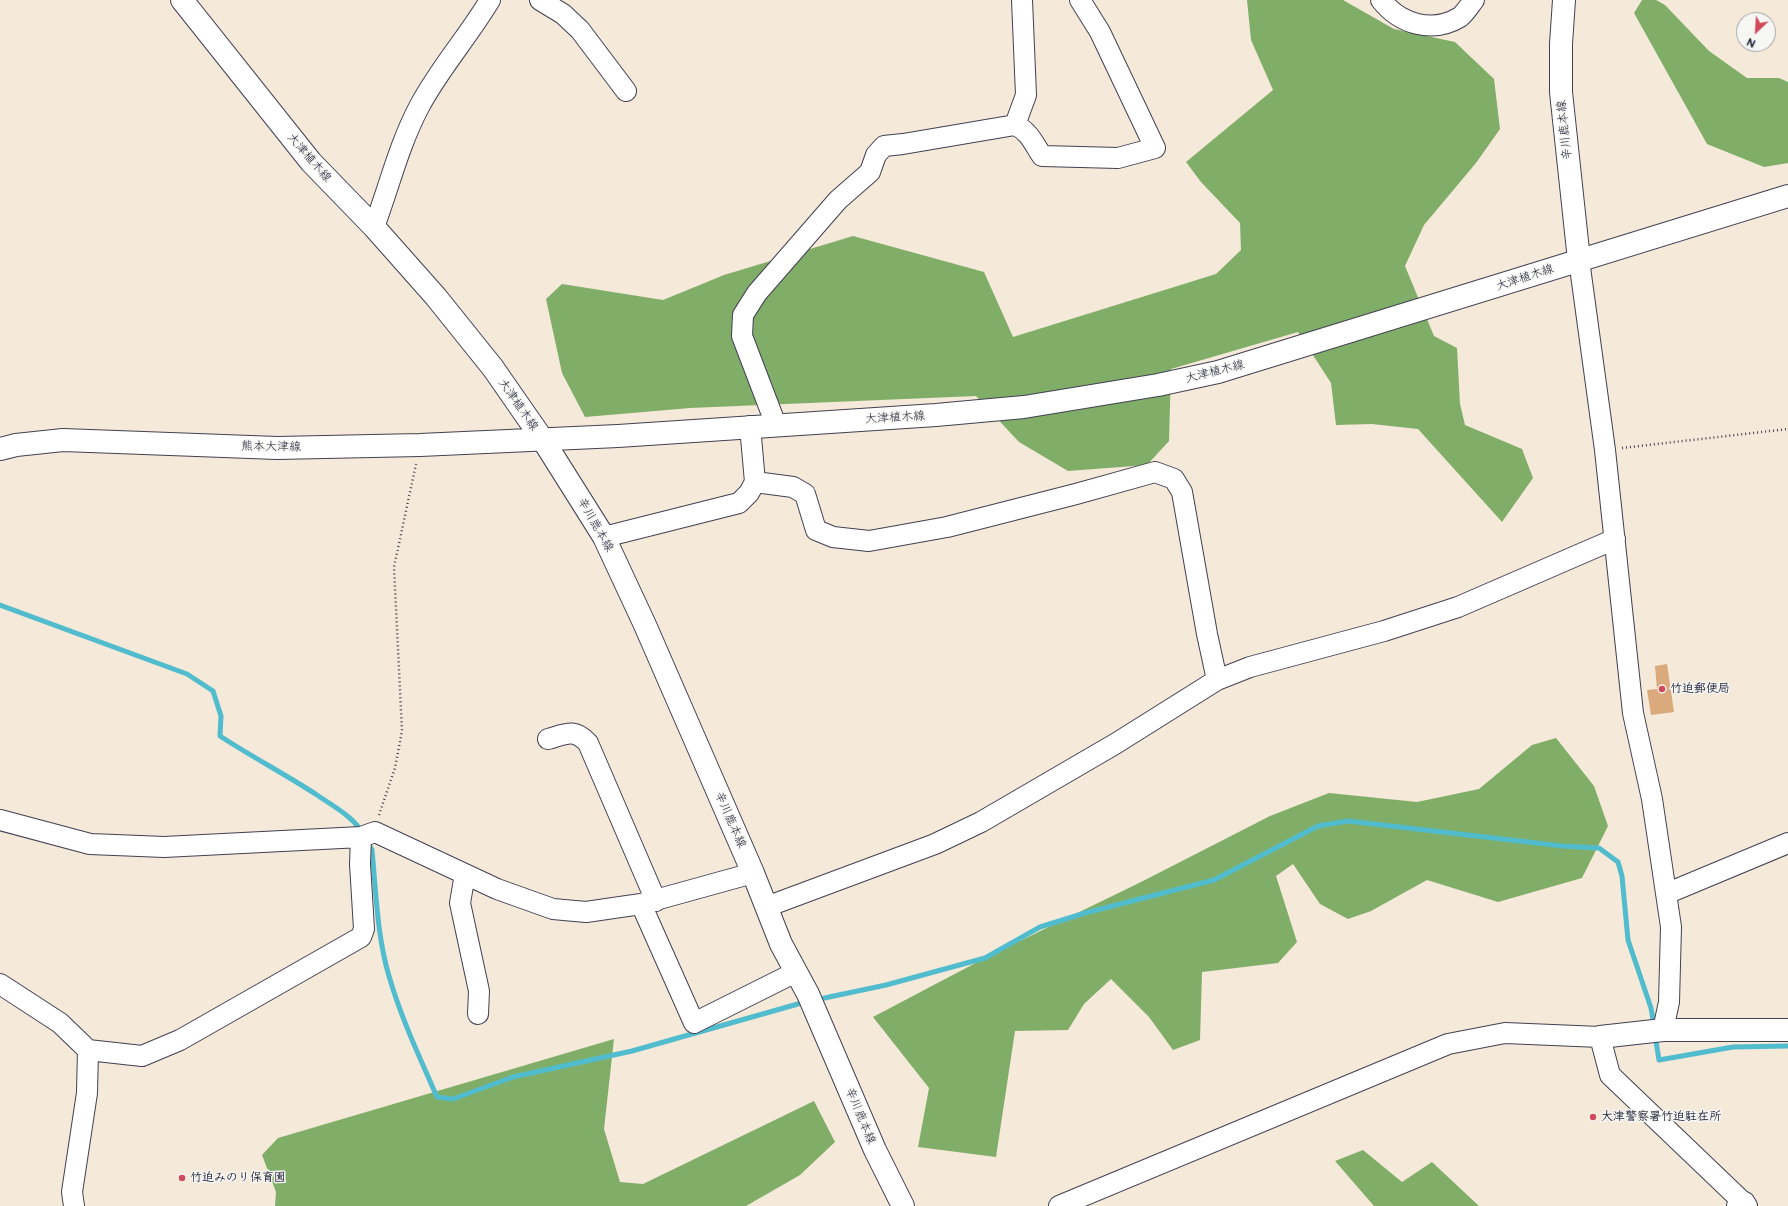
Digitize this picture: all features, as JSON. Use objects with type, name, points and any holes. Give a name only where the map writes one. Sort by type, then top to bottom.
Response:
[{"type":"main road","name":"大津植木線","points":[[182,0],[311,162],[374,227],[436,297],[493,368],[543,440],[936,415],[1024,407],[1158,385],[1218,372],[1788,196]]},
{"type":"main road","name":"辛川鹿本線","points":[[1564,0],[1561,44],[1561,92],[1579,260]]},
{"type":"main road","name":"熊本大津線","points":[[0,449],[16,445],[63,440],[277,448],[420,445],[543,440]]},
{"type":"main road","name":"辛川鹿本線","points":[[543,440],[604,537],[645,625],[753,873],[781,944],[811,1003],[875,1150],[903,1206]]},
{"type":"main road","points":[[1600,1037],[1656,1031],[1788,1030]]},
{"type":"street","points":[[374,227],[406,136],[419,107],[437,77],[478,20],[490,0]]},
{"type":"street","points":[[540,0],[562,14],[580,30],[626,91]]},
{"type":"street","points":[[1015,125],[1026,95],[1022,0]]},
{"type":"street","points":[[776,425],[742,336],[743,315],[757,293],[838,200],[870,172],[876,155],[884,146],[1015,125],[1023,129],[1031,137],[1042,156],[1118,158],[1155,148],[1100,32],[1080,0]]},
{"type":"street","points":[[1381,0],[1396,16],[1417,25],[1441,25],[1461,16],[1474,0]]},
{"type":"street","points":[[1579,260],[1605,450],[1633,714],[1652,799],[1668,893],[1671,927],[1669,1002],[1656,1031]]},
{"type":"street","points":[[604,537],[739,503],[749,493],[755,482],[750,426]]},
{"type":"street","points":[[755,482],[793,487],[805,494],[816,530],[833,537],[869,541],[947,527],[1155,472],[1174,479],[1182,492],[1207,634],[1217,680]]},
{"type":"street","points":[[766,907],[928,847],[981,822],[1122,740],[1217,680],[1250,667],[1384,632],[1458,607],[1615,539]]},
{"type":"street","points":[[548,739],[572,732],[581,735],[588,743],[694,1023],[796,972]]},
{"type":"street","points":[[0,820],[90,844],[164,847],[361,837],[375,832],[497,889],[553,909],[586,912],[648,902],[753,873]]},
{"type":"street","points":[[0,984],[60,1023],[88,1050],[142,1056],[180,1040],[360,937],[364,929],[360,864],[361,837]]},
{"type":"street","points":[[1668,893],[1788,843]]},
{"type":"street","points":[[465,874],[460,903],[479,991],[478,1014]]},
{"type":"street","points":[[1059,1206],[1448,1044],[1505,1033],[1600,1037],[1610,1075],[1743,1205]]},
{"type":"street","points":[[74,1206],[72,1192],[87,1093],[88,1050]]},
{"type":"path","points":[[1605,450],[1788,429]]},
{"type":"path","points":[[361,837],[378,816],[395,768],[402,731],[394,568],[420,445]]},
{"type":"green space","points":[[1247,0],[1343,0],[1394,29],[1455,42],[1494,79],[1500,129],[1476,163],[1424,225],[1405,266],[1434,336],[1457,348],[1460,404],[1465,425],[1522,449],[1533,478],[1502,522],[1418,429],[1372,424],[1336,425],[1331,383],[1298,332],[1171,369],[1169,441],[1147,465],[1068,471],[1019,442],[976,396],[690,408],[585,417],[562,373],[546,299],[562,284],[663,300],[724,275],[853,236],[984,272],[1013,337],[1216,274],[1241,250],[1240,223],[1201,182],[1186,162],[1273,90],[1251,40]]},
{"type":"green space","points":[[1642,0],[1656,0],[1665,5],[1709,51],[1747,78],[1779,78],[1788,82],[1788,163],[1764,167],[1707,144],[1634,13]]},
{"type":"green space","points":[[1556,738],[1594,786],[1608,826],[1582,878],[1498,902],[1427,880],[1371,911],[1348,919],[1320,904],[1293,864],[1276,876],[1297,942],[1278,963],[1202,972],[1200,1040],[1173,1050],[1149,1017],[1111,979],[1084,1004],[1068,1030],[1015,1031],[996,1157],[918,1147],[929,1088],[873,1017],[985,958],[1141,882],[1270,816],[1329,793],[1417,802],[1479,789],[1532,745]]},
{"type":"green space","points":[[614,1039],[604,1129],[620,1182],[643,1184],[814,1101],[835,1142],[800,1175],[746,1206],[275,1206],[276,1192],[262,1155],[278,1138]]},
{"type":"green space","points":[[1363,1150],[1402,1182],[1432,1162],[1479,1206],[1374,1206],[1335,1161]]},
{"type":"building","name":"竹迫郵便局","points":[[1667,664],[1674,712],[1651,715],[1647,690],[1657,689],[1655,666]]},
{"type":"waterway","points":[[0,605],[187,674],[213,691],[221,716],[220,736],[336,807],[348,816],[362,832]]},
{"type":"waterway","points":[[815,1000],[886,985],[985,958],[1040,927],[1085,913],[1214,880],[1318,826],[1348,821],[1562,846],[1599,848],[1618,862],[1622,876],[1628,940],[1651,1008],[1654,1025]]},
{"type":"waterway","points":[[368,843],[372,850],[379,929],[389,976],[405,1022],[437,1097],[453,1099],[513,1077],[632,1051],[805,1002]]},
{"type":"waterway","points":[[1655,1035],[1659,1060],[1733,1047],[1788,1046]]},
{"type":"place","name":"竹迫郵便局","points":[[1662,689]]},
{"type":"place","name":"大津警察署竹迫駐在所","points":[[1593,1117]]},
{"type":"place","name":"竹迫みのり保育園","points":[[182,1178]]}]
